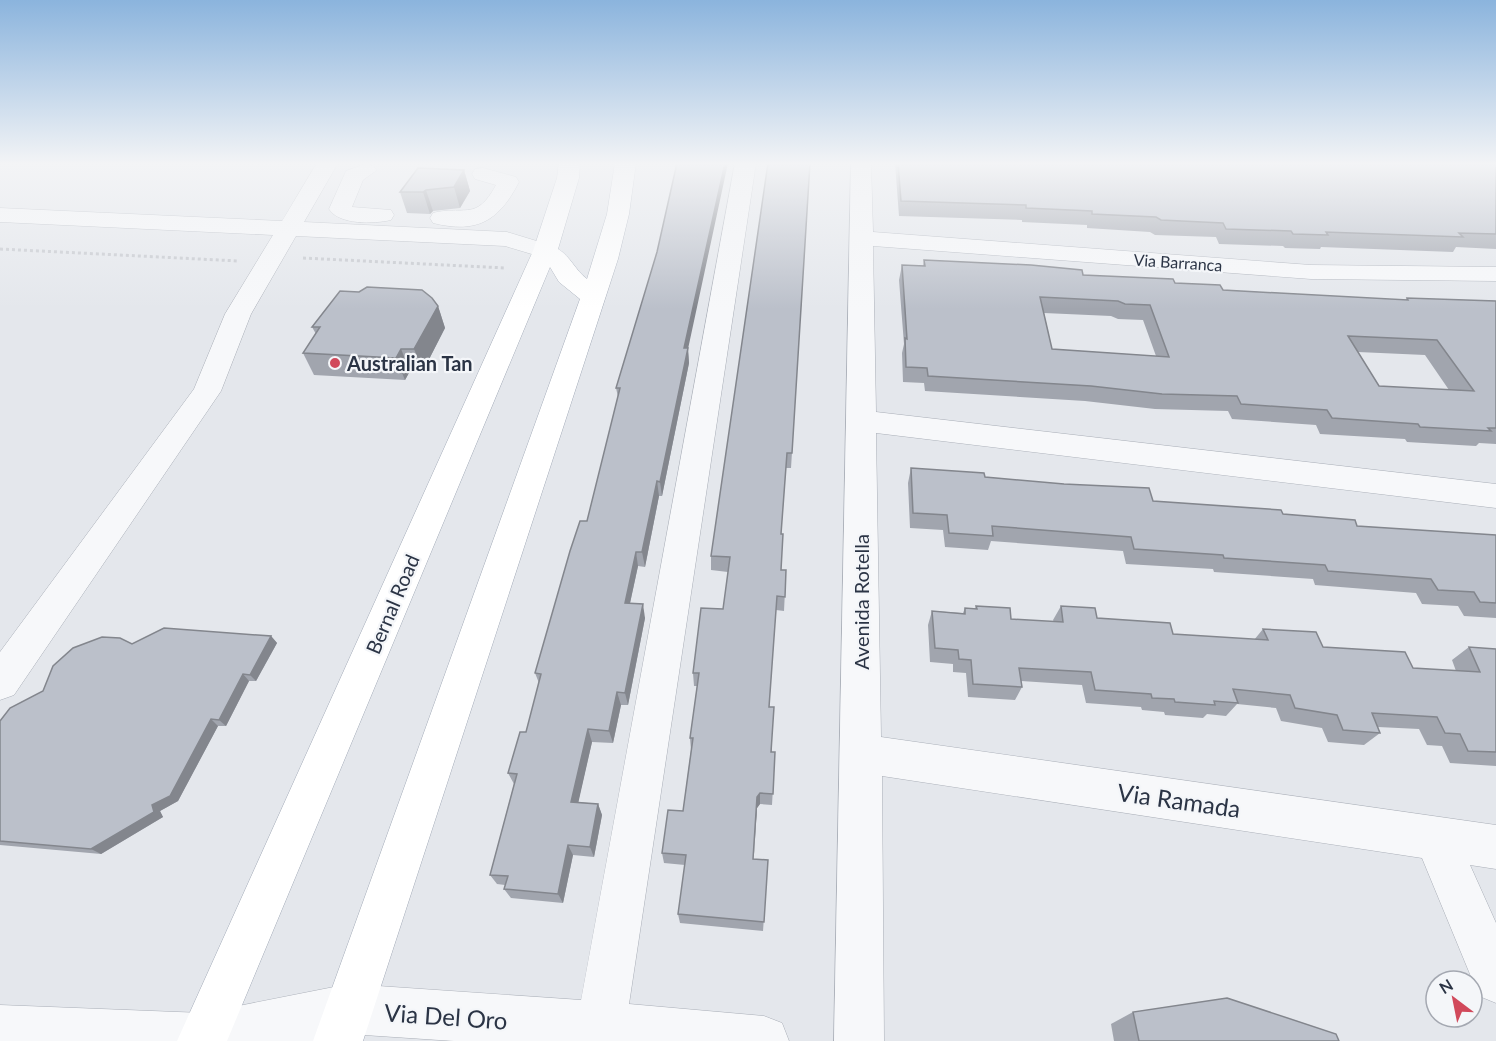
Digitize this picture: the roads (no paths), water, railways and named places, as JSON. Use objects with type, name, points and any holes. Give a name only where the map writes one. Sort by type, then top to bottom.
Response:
[{"type":"main road","name":"Bernal Road","points":[[204,1040],[545,251],[557,212]]},
{"type":"main road","points":[[344,1025],[592,296],[618,212]]},
{"type":"main road","points":[[545,251],[559,260],[568,277],[592,296]]},
{"type":"street","points":[[0,683],[207,391],[238,314],[299,212]]},
{"type":"street","points":[[345,212],[464,219],[479,217],[489,212]]},
{"type":"street","points":[[601,1026],[738,212]]},
{"type":"street","name":"Avenida Rotella","points":[[859,1041],[861,1025],[861,212]]},
{"type":"street","points":[[0,215],[494,258],[545,251]]},
{"type":"street","points":[[0,236],[283,239]]},
{"type":"street","name":"Via Barranca","points":[[861,238],[1311,272],[1496,274]]},
{"type":"street","points":[[861,421],[1496,496]]},
{"type":"street","name":"Via Ramada","points":[[861,753],[1496,847]]},
{"type":"street","points":[[1436,838],[1496,979]]},
{"type":"street","name":"Via Del Oro","points":[[0,1030],[204,1040],[344,1025],[601,1026],[764,1041]]},
{"type":"place","name":"Australian Tan","points":[[335,363]]}]
